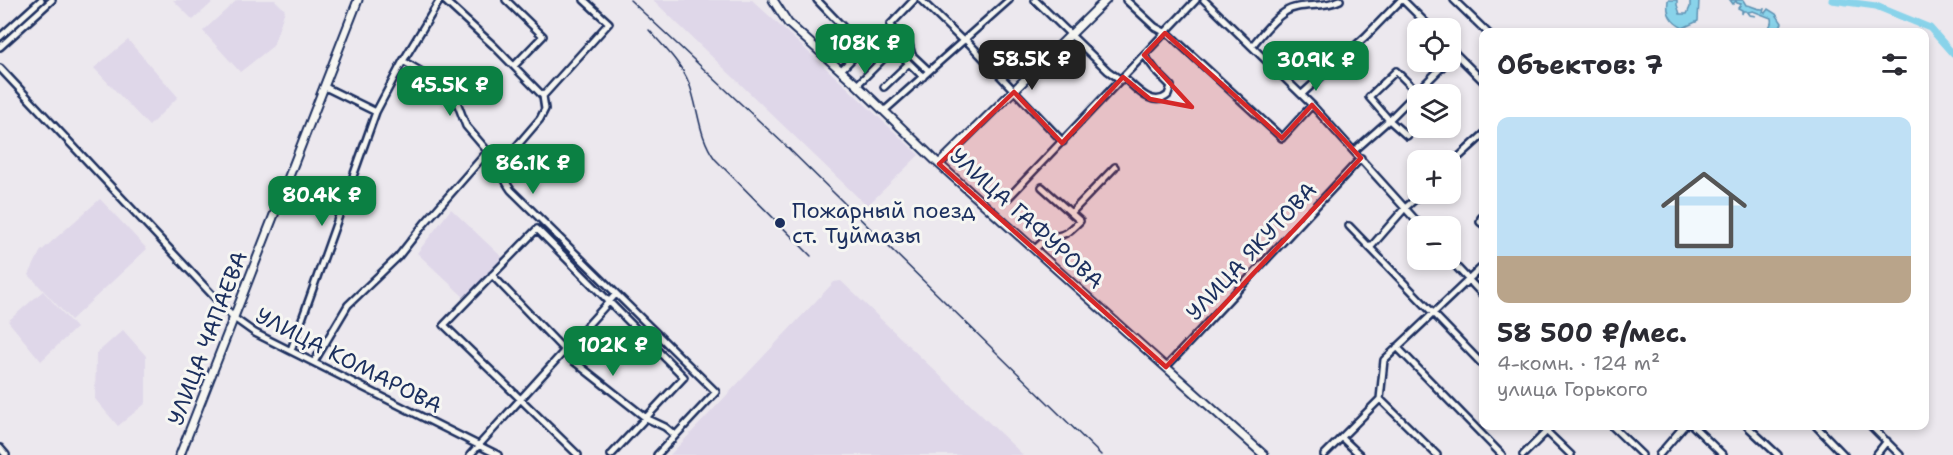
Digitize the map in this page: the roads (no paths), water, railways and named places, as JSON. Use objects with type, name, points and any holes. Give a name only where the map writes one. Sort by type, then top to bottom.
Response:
[{"type":"main road","name":"УЛИЦА ЧАПАЕВА","points":[[180,455],[358,0]]},
{"type":"main road","name":"УЛИЦА ГАФУРОВА","points":[[773,0],[788,23],[841,70],[939,164],[1264,455]]},
{"type":"main road","points":[[939,164],[1106,0]]},
{"type":"street","points":[[0,37],[41,0]]},
{"type":"street","points":[[0,47],[52,0]]},
{"type":"street","points":[[291,350],[376,112],[403,61],[442,0],[543,96],[545,109],[540,119],[508,155],[502,168]]},
{"type":"street","points":[[506,0],[543,36],[514,66]]},
{"type":"street","points":[[543,96],[609,23],[584,0]]},
{"type":"street","points":[[817,0],[863,48]]},
{"type":"street","points":[[914,0],[890,25],[909,44],[912,55],[929,71]]},
{"type":"street","points":[[921,0],[964,40],[1063,142]]},
{"type":"street","points":[[884,111],[1009,0]]},
{"type":"street","points":[[1035,0],[1108,71],[1122,78],[1150,99],[1158,100],[1168,95],[1170,86],[1144,55]]},
{"type":"street","points":[[1126,0],[1155,27],[1170,35],[1282,138],[1312,105]]},
{"type":"street","points":[[1132,6],[1138,0]]},
{"type":"street","points":[[1009,197],[1196,0]]},
{"type":"street","points":[[1204,0],[1302,94],[1411,216]]},
{"type":"street","points":[[1252,46],[1285,11],[1330,5],[1340,0]]},
{"type":"street","points":[[1302,94],[1402,0],[1421,18]]},
{"type":"street","points":[[1454,0],[1483,28]]},
{"type":"street","points":[[841,70],[880,34],[923,76]]},
{"type":"street","points":[[857,85],[894,48]]},
{"type":"street","points":[[1461,58],[1479,77]]},
{"type":"street","points":[[403,61],[451,89],[466,126],[502,168],[504,180],[511,190],[716,392],[657,455]]},
{"type":"street","points":[[884,87],[909,63]]},
{"type":"street","name":"УЛИЦА КОМАРОВА","points":[[0,68],[234,318],[255,333],[498,455]]},
{"type":"street","points":[[1407,136],[1369,97],[1396,71],[1409,84]]},
{"type":"street","points":[[1426,84],[1438,72]]},
{"type":"street","points":[[325,87],[376,112]]},
{"type":"street","points":[[1354,151],[1407,103]]},
{"type":"street","points":[[1461,155],[1479,139]]},
{"type":"street","points":[[314,362],[348,305],[398,257],[488,152]]},
{"type":"street","name":"УЛИЦА ЯКУТОВА","points":[[1166,367],[1361,158]]},
{"type":"street","points":[[1071,213],[1115,167]]},
{"type":"street","points":[[1035,249],[1048,237],[1062,236],[1070,232],[1080,221],[1042,187]]},
{"type":"street","points":[[1370,248],[1410,204]]},
{"type":"street","points":[[1349,226],[1479,361]]},
{"type":"street","points":[[578,455],[444,325],[537,229],[684,377],[611,455]]},
{"type":"street","points":[[1459,270],[1479,291]]},
{"type":"street","points":[[1324,455],[1380,399],[1384,360],[1479,270]]},
{"type":"street","points":[[492,275],[571,359],[646,418],[665,427],[675,435]]},
{"type":"street","points":[[470,455],[616,294]]},
{"type":"street","points":[[1397,347],[1502,455]]},
{"type":"street","points":[[1380,399],[1437,455]]},
{"type":"street","points":[[1616,430],[1642,455]]},
{"type":"street","points":[[1659,455],[1681,430]]},
{"type":"street","points":[[1697,430],[1724,455]]},
{"type":"street","points":[[1752,430],[1778,455]]},
{"type":"street","points":[[1820,430],[1844,455]]},
{"type":"street","points":[[1875,430],[1900,455]]},
{"type":"street","points":[[1523,455],[1546,431],[1571,455]]},
{"type":"street","points":[[1341,438],[1360,455]]},
{"type":"street","points":[[1876,455],[1887,441]]},
{"type":"street","points":[[0,448],[6,455]]},
{"type":"water","points":[[1668,0],[1677,0],[1680,14],[1687,14],[1690,0],[1699,0],[1698,21],[1683,28],[1679,26],[1672,20],[1669,13]]},
{"type":"water","points":[[1730,0],[1743,0],[1746,5],[1764,9],[1765,13],[1768,9],[1776,14],[1782,23],[1780,28],[1768,28],[1771,18],[1753,11],[1748,12],[1756,16],[1749,15],[1746,11],[1742,14],[1742,10],[1738,8],[1741,4],[1736,1],[1733,4]]},
{"type":"waterway","points":[[1832,0],[1876,6],[1930,28],[1953,54]]},
{"type":"railway","points":[[630,0],[785,145],[1101,455]]},
{"type":"railway","points":[[649,30],[686,76],[705,141],[715,159],[811,256]]},
{"type":"place","name":"Пожарный поезд ст. Туймазы","points":[[780,223]]}]
